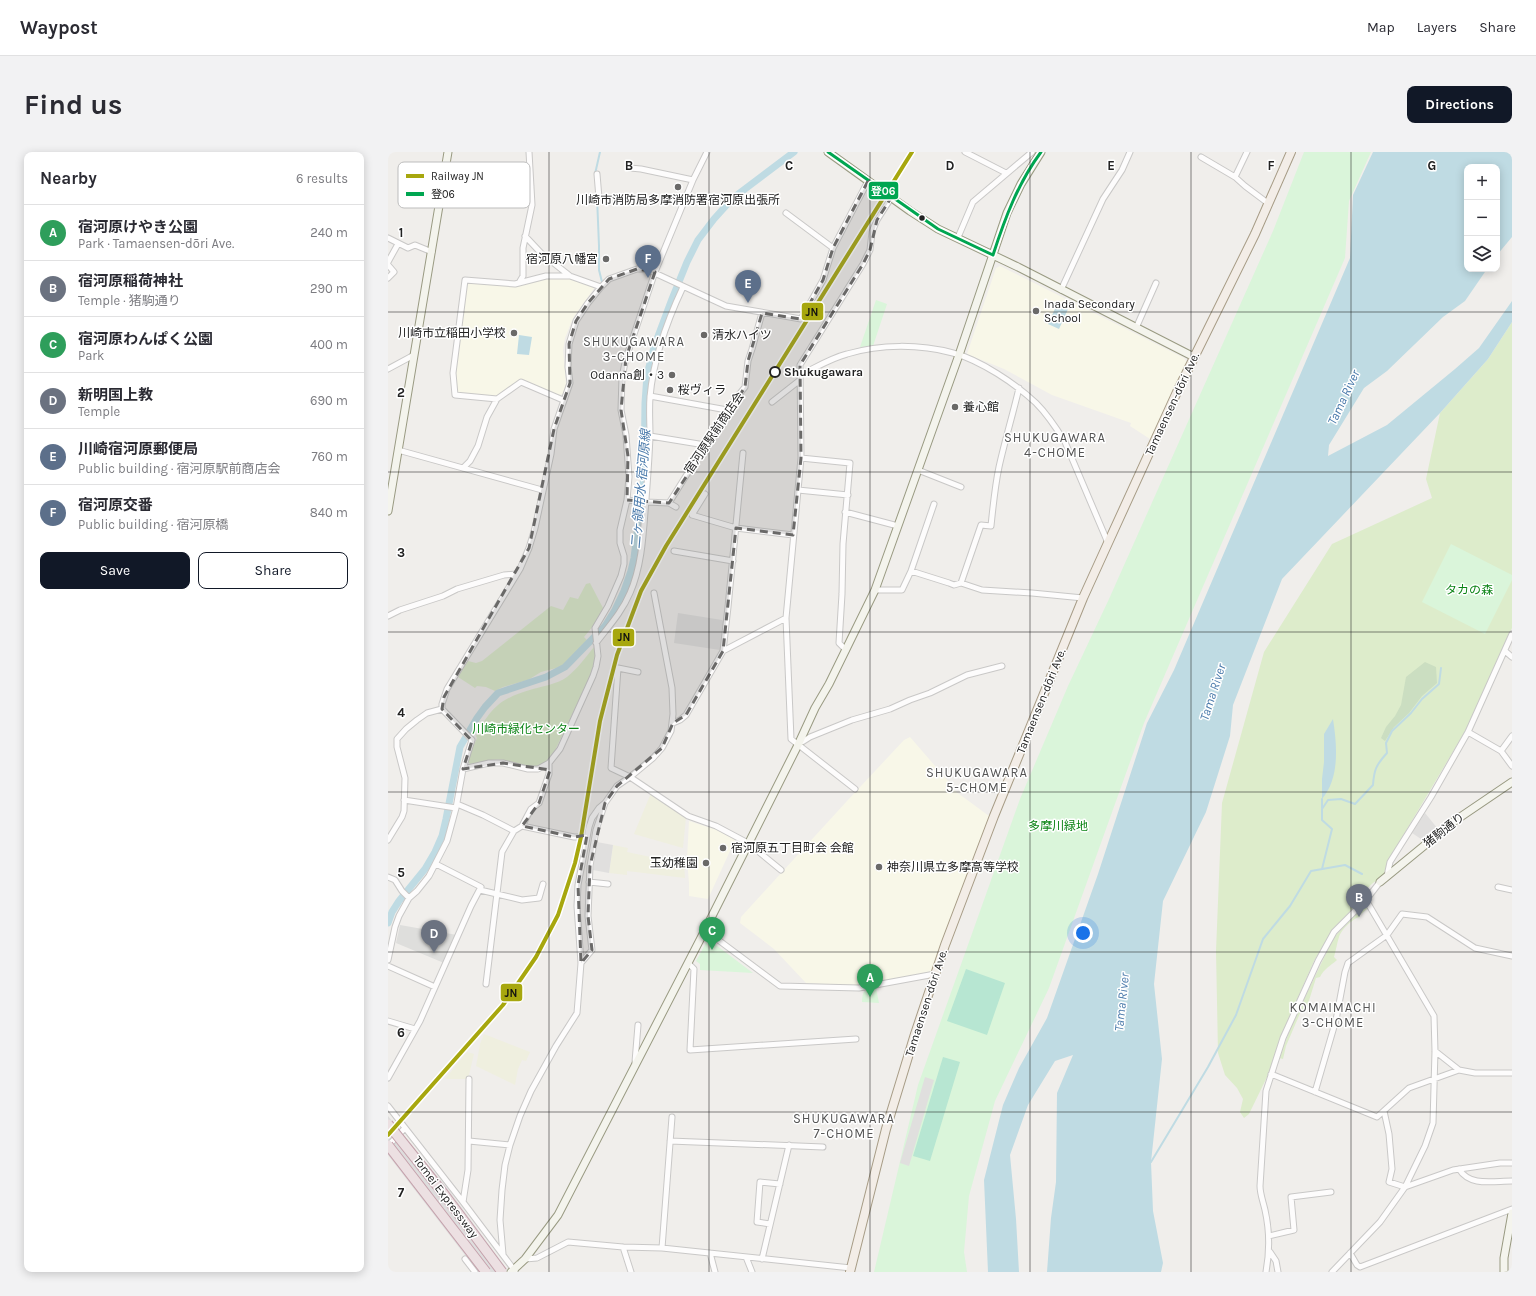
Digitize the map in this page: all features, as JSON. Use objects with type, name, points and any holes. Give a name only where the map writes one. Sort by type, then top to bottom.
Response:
[{"type":"highway","name":"Tomei Expressway","points":[[388,1124],[443,1192],[502,1272]]},
{"type":"highway","name":"Tomei Expressway","points":[[388,1146],[486,1272]]},
{"type":"main road","name":"Tamaensen-dōri Ave.","points":[[851,1270],[886,1129],[935,974],[994,816],[1083,598],[1194,357],[1269,204],[1291,152]]},
{"type":"street","points":[[447,162],[448,152]]},
{"type":"street","points":[[529,152],[530,162]]},
{"type":"street","points":[[463,769],[489,763],[503,763],[528,769],[538,769],[549,764],[560,749],[593,676],[598,656],[595,628],[608,606],[621,576],[624,564],[624,556],[620,543],[620,530],[629,500],[629,477],[626,435],[621,410],[622,377],[626,358],[654,272],[693,180],[707,152]]},
{"type":"street","points":[[828,152],[891,198],[938,229],[993,255],[1194,357]]},
{"type":"street","points":[[965,152],[1006,173]]},
{"type":"street","points":[[1061,290],[1103,199],[1122,170],[1130,152]]},
{"type":"street","points":[[1235,177],[1247,152]]},
{"type":"street","points":[[959,235],[973,202],[1006,173],[1037,153]]},
{"type":"street","points":[[388,1106],[503,1254],[514,1271],[525,1259],[558,1215],[705,930],[815,708],[876,590],[1007,213],[1037,153]]},
{"type":"street","points":[[1202,157],[1235,177],[1269,204]]},
{"type":"street","points":[[630,168],[693,180]]},
{"type":"street","points":[[520,281],[523,276],[523,248],[532,205],[530,169]]},
{"type":"street","points":[[597,174],[599,198]]},
{"type":"street","points":[[442,708],[447,689],[516,574],[529,548],[535,528],[551,454],[554,430],[570,383],[568,355],[572,332],[582,312],[601,287],[609,279],[637,269],[646,269],[726,306],[801,319],[823,280],[833,248],[868,181]]},
{"type":"street","points":[[855,789],[791,739],[786,618],[801,458],[800,365],[865,260],[870,250],[872,232],[891,198]]},
{"type":"street","points":[[388,511],[439,208]]},
{"type":"street","points":[[786,213],[833,248]]},
{"type":"street","points":[[525,236],[541,253],[570,276],[601,287]]},
{"type":"street","points":[[388,238],[408,248],[416,245],[432,252]]},
{"type":"street","points":[[388,262],[398,244]]},
{"type":"street","points":[[388,265],[394,272],[388,278]]},
{"type":"street","points":[[497,400],[455,395],[453,373],[465,280],[515,284],[520,281],[546,276],[570,276]]},
{"type":"street","points":[[1136,328],[1156,283]]},
{"type":"street","points":[[596,642],[613,623],[630,592],[642,545],[650,436],[650,396],[653,376],[679,285]]},
{"type":"street","name":"宿河原駅前商店会","points":[[669,503],[727,410],[745,387],[748,361],[762,313]]},
{"type":"street","points":[[772,402],[800,378],[845,354],[866,349],[884,347],[915,347],[958,355],[987,368],[1019,388],[1037,404],[1065,442],[1108,543]]},
{"type":"street","points":[[388,369],[414,355]]},
{"type":"street","points":[[463,468],[478,446],[487,417],[497,400],[521,382],[563,400]]},
{"type":"street","points":[[961,583],[982,525],[991,526],[1000,466],[1019,388]]},
{"type":"street","points":[[650,396],[727,410]]},
{"type":"street","points":[[650,436],[705,445]]},
{"type":"street","points":[[398,450],[542,490]]},
{"type":"street","points":[[673,723],[686,715],[723,650],[733,561],[742,453]]},
{"type":"street","points":[[801,458],[850,463],[848,495],[845,512],[839,643],[846,650]]},
{"type":"street","points":[[918,470],[961,487]]},
{"type":"street","points":[[798,490],[848,495]]},
{"type":"street","points":[[705,494],[692,515],[736,528],[793,535]]},
{"type":"street","points":[[629,500],[669,503],[676,506]]},
{"type":"street","points":[[876,590],[902,590],[911,571],[934,504]]},
{"type":"street","points":[[845,512],[898,526]]},
{"type":"street","points":[[674,551],[733,561]]},
{"type":"street","points":[[911,571],[954,585],[961,583],[982,590],[1083,598]]},
{"type":"street","points":[[388,616],[400,610],[443,596],[457,589],[504,575],[516,574]]},
{"type":"street","points":[[503,1254],[500,1220],[505,1165],[510,1145],[531,1091],[556,1046],[577,1013],[581,963],[577,906],[578,885],[586,837],[592,818],[617,786],[653,758],[662,748],[671,731],[673,723],[672,688],[654,593]]},
{"type":"street","points":[[723,650],[786,618]]},
{"type":"street","points":[[1387,876],[1390,862],[1431,797],[1468,732],[1512,634]]},
{"type":"street","points":[[1505,651],[1512,656]]},
{"type":"street","points":[[798,745],[810,737],[852,720],[890,709],[930,693],[967,675],[1002,666]]},
{"type":"street","points":[[638,672],[618,668],[611,768],[630,777],[688,816],[716,826],[748,843],[781,870]]},
{"type":"street","points":[[388,960],[399,916],[409,898],[423,884],[436,864],[447,840],[456,806],[463,769],[472,740],[442,708]]},
{"type":"street","points":[[388,840],[402,817],[404,800],[404,778],[397,747],[397,739],[406,729],[427,713],[442,708]]},
{"type":"street","points":[[1468,732],[1501,751],[1512,766]]},
{"type":"street","points":[[1501,751],[1512,736]]},
{"type":"street","points":[[486,984],[502,852],[514,831],[522,826],[531,809],[539,803],[549,774],[549,764]]},
{"type":"street","name":"猪駒通り","points":[[1380,882],[1453,822],[1512,782]]},
{"type":"street","points":[[404,800],[456,806],[483,815],[514,831]]},
{"type":"street","points":[[581,963],[592,950],[588,916],[589,882],[592,849],[596,830],[605,803]]},
{"type":"street","points":[[522,826],[574,837],[586,837]]},
{"type":"street","points":[[436,864],[481,888],[480,890],[522,900],[539,898],[543,884]]},
{"type":"street","points":[[388,877],[395,880],[402,891],[409,898]]},
{"type":"street","points":[[589,882],[608,884]]},
{"type":"street","points":[[1266,1272],[1270,1252],[1269,1236],[1260,1186],[1266,1091],[1283,1038],[1330,938],[1334,932],[1366,900],[1380,882]]},
{"type":"street","points":[[1498,887],[1512,890]]},
{"type":"street","points":[[388,1078],[415,1029],[471,906],[480,890]]},
{"type":"street","points":[[1332,1272],[1380,1222],[1405,1187],[1426,1146],[1431,1129],[1434,1104],[1434,1016],[1366,900]]},
{"type":"street","points":[[1316,1092],[1336,1020],[1348,963],[1387,935],[1402,914],[1427,918],[1475,948],[1512,956]]},
{"type":"street","points":[[705,930],[780,986],[859,988],[935,974]]},
{"type":"street","points":[[688,963],[694,968],[690,1050],[856,1039]]},
{"type":"street","points":[[388,966],[435,987]]},
{"type":"street","points":[[388,1021],[415,1029]]},
{"type":"street","points":[[635,1067],[638,1025]]},
{"type":"street","points":[[1435,1051],[1460,1070],[1475,1073],[1512,1073]]},
{"type":"street","points":[[1271,1074],[1377,1117],[1409,1088],[1433,1078],[1460,1070]]},
{"type":"street","points":[[463,1202],[468,1170],[469,1079]]},
{"type":"street","points":[[1384,1111],[1389,1134],[1392,1169],[1390,1182],[1405,1187],[1459,1169],[1500,1163],[1512,1163]]},
{"type":"street","points":[[662,1248],[672,1117]]},
{"type":"street","points":[[388,1146],[405,1128]]},
{"type":"street","points":[[469,1141],[510,1145]]},
{"type":"street","points":[[670,1141],[823,1147]]},
{"type":"street","points":[[762,1259],[789,1145]]},
{"type":"street","points":[[1459,1169],[1467,1178],[1474,1182],[1512,1181]]},
{"type":"street","points":[[770,1224],[757,1222],[760,1182],[780,1184]]},
{"type":"street","points":[[1269,1236],[1294,1230],[1291,1197],[1331,1192]]},
{"type":"street","points":[[1350,1253],[1357,1265],[1360,1267],[1512,1209]]},
{"type":"street","points":[[1504,1272],[1504,1258],[1512,1213]]},
{"type":"street","points":[[525,1259],[537,1258],[568,1242],[623,1247],[662,1248],[851,1270]]},
{"type":"street","points":[[623,1247],[631,1272]]},
{"type":"street","points":[[1270,1252],[1276,1262],[1278,1272]]},
{"type":"street","points":[[710,1253],[715,1272]]},
{"type":"street","points":[[746,1257],[752,1272]]},
{"type":"street","points":[[465,1259],[475,1272]]},
{"type":"highlighted area","points":[[868,181],[891,198],[877,220],[870,250],[863,264],[800,365],[801,458],[793,535],[736,528],[723,651],[686,715],[673,723],[662,748],[617,786],[605,803],[590,866],[588,916],[592,950],[581,963],[578,885],[587,835],[574,837],[522,826],[539,803],[550,770],[503,763],[463,769],[472,741],[442,709],[444,697],[529,548],[554,429],[570,383],[569,344],[576,321],[588,303],[609,279],[637,269],[655,272],[626,358],[621,410],[628,456],[627,500],[669,503],[745,387],[748,361],[762,313],[801,319],[823,280],[833,248]]},
{"type":"shaded area","name":"Inada Secondary School","points":[[1000,266],[1184,358],[1187,363],[1150,439],[1130,426],[1131,423],[1052,395],[1004,369],[967,354],[996,268]]},
{"type":"shaded area","name":"川崎市立稲田小学校","points":[[555,277],[570,279],[595,287],[573,318],[565,338],[563,350],[566,384],[563,394],[558,395],[521,379],[495,398],[458,393],[456,375],[466,286],[469,283],[515,286]]},
{"type":"shaded area","points":[[678,613],[722,620],[724,622],[720,650],[674,643]]},
{"type":"shaded area","name":"神奈川県立多摩高等学校","points":[[910,737],[949,782],[951,788],[989,816],[931,973],[860,986],[806,983],[774,949],[740,923],[741,917],[904,740]]},
{"type":"shaded area","points":[[1425,813],[1438,829],[1424,841],[1412,833]]},
{"type":"shaded area","name":"玉幼稚園","points":[[689,821],[717,830],[735,840],[708,899],[689,896],[687,859]]},
{"type":"shaded area","points":[[597,842],[613,845],[609,873],[593,870]]},
{"type":"shaded area","points":[[400,925],[457,935],[444,963],[396,943]]},
{"type":"shaded area","points":[[925,1077],[934,1080],[909,1166],[900,1163]]},
{"type":"green space","name":"多摩川緑地","points":[[1304,152],[1371,152],[1349,201],[1345,258],[1144,723],[1049,988],[995,1101],[969,1196],[964,1252],[967,1272],[874,1272],[918,1085],[1020,799],[1068,686],[1109,599],[1273,231]]},
{"type":"green space","points":[[876,300],[887,304],[873,346],[860,347]]},
{"type":"green space","points":[[1512,322],[1512,628],[1473,718],[1388,861],[1385,875],[1370,885],[1363,895],[1362,900],[1334,928],[1314,961],[1286,1025],[1268,1075],[1249,1114],[1244,1118],[1240,1112],[1243,1099],[1237,1088],[1225,1075],[1218,1053],[1216,951],[1222,803],[1264,652],[1332,544],[1432,498],[1426,479],[1440,413],[1488,359]]},
{"type":"green space","name":"タカの森","points":[[1451,544],[1512,575],[1512,580],[1485,634],[1422,602]]},
{"type":"green space","name":"川崎市緑化センター","points":[[590,583],[603,608],[594,625],[584,637],[587,640],[573,657],[560,667],[541,672],[528,680],[503,687],[495,691],[486,687],[477,686],[475,688],[458,677],[468,661],[476,663],[482,661],[551,606],[563,610],[570,597],[578,599],[586,584]]},
{"type":"green space","name":"川崎市緑化センター","points":[[594,647],[596,655],[594,668],[551,759],[544,764],[532,767],[500,760],[487,760],[470,764],[467,761],[481,726],[498,705],[522,692],[555,683],[567,677]]},
{"type":"green space","points":[[1425,662],[1436,667],[1437,683],[1422,696],[1409,713],[1394,727],[1385,741],[1381,738],[1386,727],[1395,716],[1401,705],[1406,677]]},
{"type":"green space","points":[[651,793],[686,817],[683,848],[634,834]]},
{"type":"green space","points":[[613,845],[628,848],[627,852],[684,864],[685,878],[627,871],[627,875],[609,873]]},
{"type":"green space","points":[[1366,904],[1368,908],[1340,934],[1334,957],[1337,960],[1325,970],[1320,977],[1316,978],[1307,1007],[1304,1011],[1301,1011],[1286,1046],[1283,1059],[1279,1058],[1293,1022],[1334,937]]},
{"type":"green space","points":[[708,939],[753,973],[700,970],[700,964],[696,961]]},
{"type":"green space","points":[[966,969],[1005,983],[987,1035],[947,1021]]},
{"type":"green space","points":[[876,988],[879,1003],[862,1002],[865,991]]},
{"type":"green space","points":[[484,1034],[530,1052],[526,1061],[522,1060],[518,1069],[515,1085],[476,1066],[480,1044]]},
{"type":"green space","points":[[467,1052],[474,1054],[468,1079],[445,1079]]},
{"type":"green space","points":[[943,1057],[960,1062],[930,1161],[913,1156]]},
{"type":"water","name":"Tama River","points":[[1373,152],[1512,152],[1512,237],[1500,251],[1500,164],[1464,164],[1464,272],[1485,272],[1465,301],[1443,317],[1387,371],[1364,388],[1329,445],[1328,456],[1387,425],[1455,369],[1479,348],[1512,301],[1512,322],[1488,359],[1440,413],[1282,579],[1233,705],[1230,736],[1206,812],[1163,901],[1154,984],[1162,1059],[1151,1162],[1153,1211],[1163,1263],[1161,1272],[1047,1272],[1051,1218],[1056,1182],[1057,1093],[1073,1055],[1055,1061],[1028,1105],[1010,1155],[1019,1272],[988,1272],[984,1180],[1003,1105],[1019,1068],[1047,1018],[1098,874],[1147,723],[1174,670],[1350,258],[1353,195]]},
{"type":"water","points":[[1058,302],[1069,307],[1059,329],[1048,324]]},
{"type":"water","points":[[519,335],[532,337],[529,355],[517,354]]},
{"type":"water","points":[[1333,719],[1336,740],[1336,761],[1332,781],[1328,791],[1322,799],[1324,734]]},
{"type":"pier","points":[[388,1116],[448,1189],[509,1272],[478,1272],[388,1155]]},
{"type":"waterway","points":[[595,174],[600,152]]},
{"type":"waterway","name":"二ヶ領用水 宿河原線","points":[[388,923],[392,912],[399,901],[425,869],[442,836],[460,747],[477,718],[498,693],[546,677],[565,667],[605,626],[615,610],[624,591],[634,558],[644,476],[647,375],[654,347],[672,299],[698,240],[714,219],[733,198],[794,152]]},
{"type":"waterway","points":[[597,197],[599,270],[602,282]]},
{"type":"waterway","points":[[1322,869],[1332,829],[1322,820],[1322,809],[1328,800],[1341,799],[1355,804],[1373,785],[1375,771],[1378,764],[1387,753],[1386,743],[1392,731],[1411,713],[1422,699],[1439,684],[1441,668]]},
{"type":"waterway","points":[[1322,799],[1322,808]]},
{"type":"waterway","points":[[1151,1162],[1208,1067],[1236,1015],[1263,939],[1290,906],[1311,871],[1345,865],[1362,874]]},
{"type":"rail line","name":"JN","points":[[388,1135],[503,1005],[536,957],[558,915],[575,863],[581,837],[600,721],[617,655],[641,591],[666,546],[912,152]]},
{"type":"transit line","name":"登06","points":[[828,152],[938,229],[993,255]]},
{"type":"transit line","name":"登06","points":[[993,255],[1002,228],[1019,188],[1041,152]]},
{"type":"place","name":"川崎市消防局多摩消防署宿河原出張所","points":[[678,187]]},
{"type":"place","name":"宿河原八幡宮","points":[[606,259]]},
{"type":"place","name":"宿河原交番","points":[[648,278]]},
{"type":"place","name":"川崎宿河原郵便局","points":[[748,303]]},
{"type":"place","name":"Inada Secondary School","points":[[1036,311]]},
{"type":"place","name":"川崎市立稲田小学校","points":[[514,333]]},
{"type":"place","name":"清水ハイツ","points":[[704,335]]},
{"type":"place","name":"Shukugawara","points":[[775,372]]},
{"type":"place","name":"Odanna創・3","points":[[672,375]]},
{"type":"place","name":"桜ヴィラ","points":[[670,390]]},
{"type":"place","name":"養心館","points":[[955,407]]},
{"type":"place","name":"宿河原五丁目町会 会館","points":[[723,848]]},
{"type":"place","name":"玉幼稚園","points":[[706,863]]},
{"type":"place","name":"神奈川県立多摩高等学校","points":[[879,867]]},
{"type":"place","name":"宿河原稲荷神社","points":[[1359,917]]},
{"type":"place","name":"宿河原わんぱく公園","points":[[712,950]]},
{"type":"place","name":"新明国上教","points":[[434,953]]},
{"type":"place","name":"宿河原けやき公園","points":[[870,997]]},
{"type":"district","name":"SHUKUGAWARA 3-CHOME","points":[[634,348]]},
{"type":"district","name":"SHUKUGAWARA 4-CHOME","points":[[1055,444]]},
{"type":"district","name":"SHUKUGAWARA 5-CHOME","points":[[977,780]]},
{"type":"district","name":"KOMAIMACHI 3-CHOME","points":[[1333,1014]]},
{"type":"district","name":"SHUKUGAWARA 7-CHOME","points":[[844,1126]]}]
